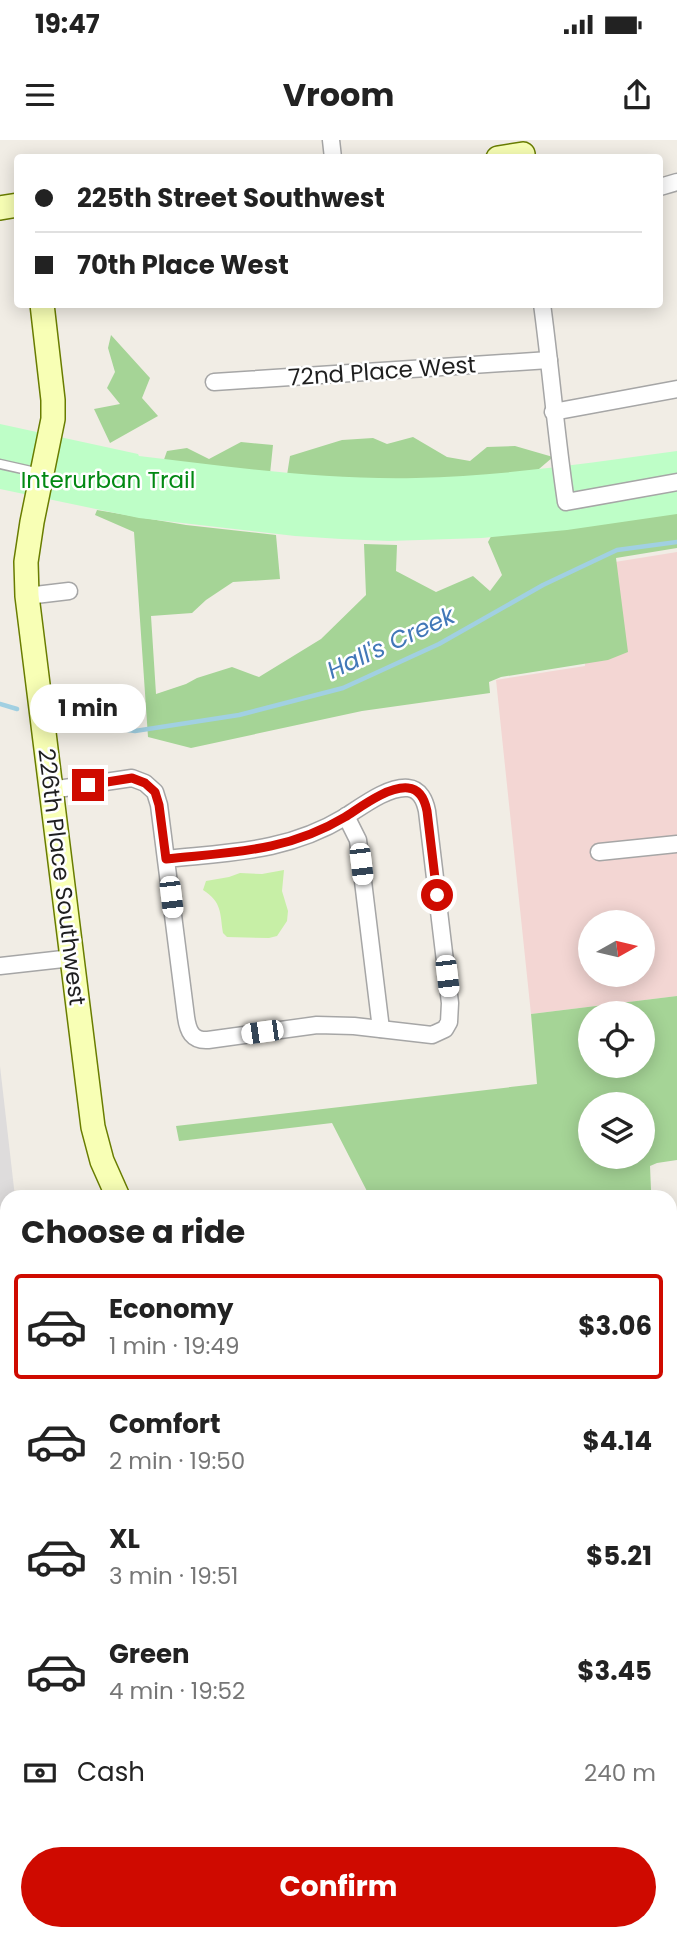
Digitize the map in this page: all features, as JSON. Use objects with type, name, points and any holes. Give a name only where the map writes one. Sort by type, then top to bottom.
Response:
[{"type":"street","name":"226th Place Southwest","points":[[42,308],[53,400],[51,436],[26,562],[27,596],[95,1136],[115,1190]]},
{"type":"street","points":[[542,308],[566,502],[677,482]]},
{"type":"street","name":"72nd Place West","points":[[214,382],[549,360]]},
{"type":"street","points":[[553,412],[677,389]]},
{"type":"street","points":[[27,596],[69,591]]},
{"type":"street","points":[[51,790],[132,778],[145,783],[155,792],[159,805],[186,1017],[192,1036],[199,1040],[208,1040],[317,1025],[354,1026],[432,1035],[439,1033],[450,1022],[427,811],[425,801],[415,790],[400,789],[365,803],[310,835],[289,843],[166,859]]},
{"type":"street","points":[[346,816],[358,840],[381,1029]]},
{"type":"street","points":[[599,852],[677,844]]},
{"type":"street","points":[[0,966],[72,958]]},
{"type":"lane","points":[[0,464],[43,474]]},
{"type":"shaded area","points":[[677,552],[677,996],[636,1001],[578,1001],[578,1008],[531,1014],[496,680],[585,666],[584,578],[615,562]]},
{"type":"shaded area","points":[[0,1066],[14,1190],[0,1190]]},
{"type":"green space","points":[[111,335],[150,378],[142,398],[158,416],[110,443],[94,409],[120,404],[107,388],[115,372],[108,348]]},
{"type":"green space","name":"Interurban Trail","points":[[0,424],[139,456],[346,477],[482,475],[677,451],[677,514],[567,530],[482,538],[389,541],[295,536],[139,518],[0,489]]},
{"type":"green space","points":[[413,437],[447,457],[470,461],[487,447],[515,446],[553,457],[532,475],[483,485],[160,471],[167,451],[187,448],[209,459],[241,442],[273,445],[270,474],[287,475],[290,456],[342,440],[373,438],[387,444]]},
{"type":"green space","points":[[677,503],[677,548],[616,558],[628,652],[608,660],[501,677],[489,682],[490,693],[362,711],[191,748],[148,737],[134,532],[95,515],[97,510],[186,525],[276,535],[280,579],[233,582],[192,613],[151,616],[156,694],[232,667],[259,677],[321,639],[366,595],[364,544],[397,545],[396,571],[436,592],[473,576],[490,591],[502,575],[488,542],[495,529]]},
{"type":"green space","points":[[284,870],[282,891],[288,911],[287,921],[277,936],[227,937],[223,933],[217,904],[203,890],[206,881],[240,873],[262,874]]},
{"type":"green space","points":[[677,996],[677,1160],[655,1164],[655,1092],[578,1092],[578,1169],[650,1169],[651,1190],[366,1190],[332,1123],[179,1141],[176,1126],[537,1084],[531,1014],[578,1008],[578,1078],[655,1078],[655,1001],[636,1001]]},
{"type":"waterway","name":"Hall's Creek","points":[[64,721],[135,731],[239,715],[343,688],[439,644],[543,585],[617,550],[677,542]]},
{"type":"waterway","name":"Hall's Creek","points":[[0,704],[17,709]]},
{"type":"route","points":[[88,785],[132,778],[145,783],[155,792],[166,859],[289,843],[330,825],[384,794],[407,788],[415,790],[425,801],[437,895]]}]
